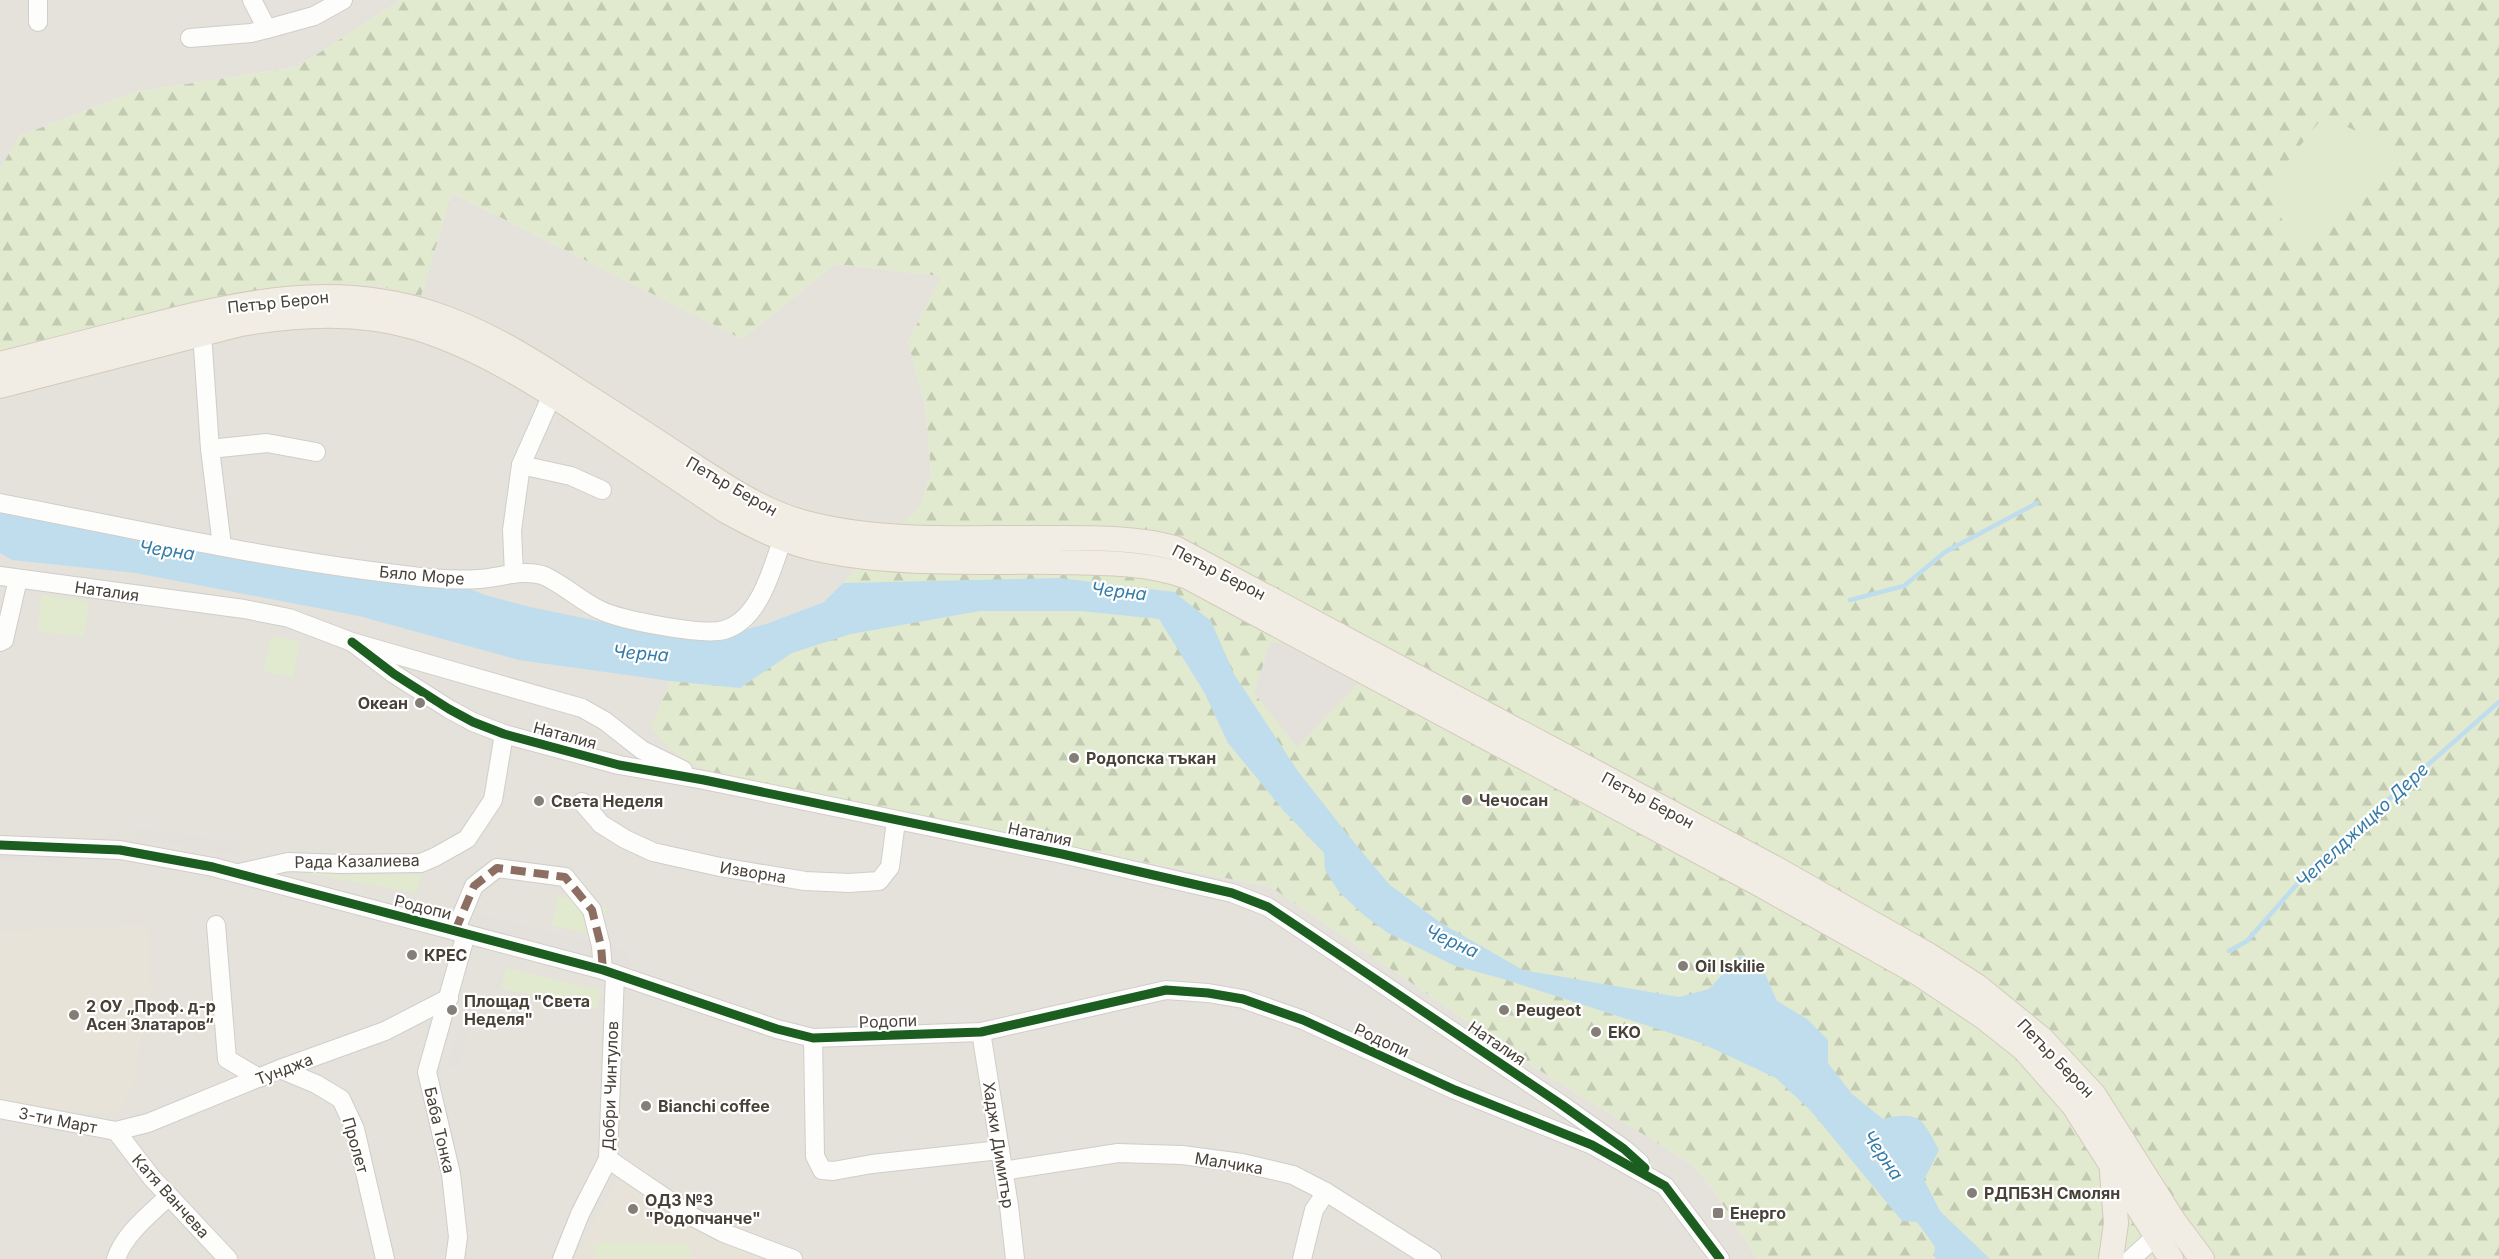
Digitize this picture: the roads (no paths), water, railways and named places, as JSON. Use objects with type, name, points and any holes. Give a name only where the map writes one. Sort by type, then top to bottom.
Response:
[{"type":"main road","name":"Петър Берон","points":[[0,364],[200,313],[255,302],[319,295],[379,300],[456,322],[501,343],[561,379],[723,485],[786,517],[831,529],[887,536],[1102,538],[1153,542],[1175,548],[1773,867],[1930,956],[1977,986],[2042,1040],[2094,1095],[2167,1243]]},
{"type":"main road","name":"Петър Берон","points":[[0,386],[202,333],[281,317],[343,316],[384,321],[415,328],[488,357],[552,395],[726,511],[783,538],[808,547],[887,558],[1129,564],[1170,570],[1188,577],[1761,885],[1926,978],[1985,1018],[2024,1049],[2074,1106],[2111,1167],[2167,1243],[2202,1259]]},
{"type":"main road","points":[[2111,1167],[2116,1223],[2111,1259]]},
{"type":"street","points":[[38,0],[38,22]]},
{"type":"street","points":[[252,0],[267,29]]},
{"type":"street","points":[[190,38],[251,33],[314,16],[343,0]]},
{"type":"street","points":[[202,333],[210,449],[222,546]]},
{"type":"street","points":[[514,574],[512,530],[521,465],[552,395]]},
{"type":"street","points":[[210,449],[267,443],[316,452]]},
{"type":"street","points":[[521,465],[571,476],[602,490]]},
{"type":"street","name":"Бяло Море","points":[[0,503],[222,546],[388,573],[449,579],[480,579],[514,574],[542,575],[601,611],[675,628],[705,632],[726,630],[746,616],[762,597],[783,538]]},
{"type":"street","name":"Наталия","points":[[0,576],[244,609],[289,618],[352,642],[582,708],[605,721],[642,750],[704,780]]},
{"type":"street","points":[[0,642],[4,640],[18,579]]},
{"type":"street","name":"Наталия","points":[[352,642],[439,704],[460,716],[504,734],[619,765],[704,780],[1062,854],[1232,893],[1268,908],[1624,1149],[1665,1186]]},
{"type":"street","name":"Рада Казалиева","points":[[237,874],[288,862],[341,864],[421,862],[435,857],[467,839],[493,800],[504,734]]},
{"type":"street","name":"Изворна","points":[[582,801],[601,824],[625,839],[653,852],[720,867],[805,881],[849,883],[879,881],[890,867],[896,821]]},
{"type":"street","name":"Родопи","points":[[0,845],[120,850],[213,867],[609,972],[777,1029],[813,1038],[981,1032],[1166,990],[1208,993],[1243,999],[1303,1020],[1455,1090],[1592,1145],[1665,1186],[1720,1259]]},
{"type":"street","name":"Добри Чинтулов","points":[[460,932],[474,886],[497,868],[565,877],[592,910],[609,972],[608,1159],[580,1214],[562,1259]]},
{"type":"street","points":[[216,926],[227,1059],[259,1078]]},
{"type":"street","name":"Баба Тонка","points":[[455,1259],[458,1238],[451,1173],[427,1072],[448,998],[460,932]]},
{"type":"street","name":"Тунджа","points":[[116,1131],[148,1123],[280,1069],[385,1031],[448,998]]},
{"type":"street","name":"Хаджи Димитър","points":[[981,1032],[1015,1259]]},
{"type":"street","points":[[813,1038],[815,1156],[822,1170],[833,1171],[873,1164],[1000,1150]]},
{"type":"street","name":"Пролет","points":[[280,1069],[316,1084],[341,1098],[355,1129],[385,1259]]},
{"type":"street","name":"3-ти Март","points":[[0,1109],[116,1131]]},
{"type":"street","name":"Катя Ванчева","points":[[116,1131],[152,1178],[228,1259]]},
{"type":"street","name":"Малчика","points":[[1003,1171],[1118,1154],[1182,1155],[1242,1162],[1293,1175],[1326,1192],[1432,1259]]},
{"type":"street","points":[[608,1159],[693,1217],[723,1233],[793,1259]]},
{"type":"street","points":[[1302,1259],[1314,1210],[1326,1192]]},
{"type":"street","points":[[116,1259],[120,1249],[135,1230],[169,1196]]},
{"type":"street","points":[[2131,1259],[2167,1243]]},
{"type":"water","points":[[0,534],[48,536],[337,590],[377,578],[450,581],[485,595],[530,607],[660,634],[715,638],[766,624],[824,602],[843,583],[1059,578],[1174,592],[1211,621],[1234,674],[1297,770],[1389,884],[1441,923],[1523,970],[1679,997],[1709,989],[1739,956],[1762,967],[1777,1001],[1807,1019],[1828,1040],[1828,1063],[1852,1094],[1883,1119],[1913,1117],[1929,1131],[1939,1150],[1924,1180],[1940,1211],[1990,1259],[1936,1259],[1935,1247],[1917,1222],[1902,1221],[1810,1110],[1776,1078],[1701,1043],[1500,978],[1455,966],[1388,933],[1365,916],[1339,892],[1325,870],[1324,853],[1283,810],[1228,743],[1204,692],[1159,619],[1080,611],[980,611],[851,634],[792,653],[740,688],[670,681],[519,660],[359,616],[136,573],[12,560],[0,553]]},
{"type":"waterway","points":[[1850,600],[1904,586],[1945,552],[2037,503]]},
{"type":"waterway","name":"Черна","points":[[0,525],[202,555],[397,592]]},
{"type":"waterway","name":"Чепелджицко Дере","points":[[2229,951],[2247,941],[2313,866],[2499,702]]},
{"type":"place","name":"Океан","points":[[420,703]]},
{"type":"place","name":"Родопска тъкан","points":[[1074,758]]},
{"type":"place","name":"Чечосан","points":[[1467,800]]},
{"type":"place","name":"Света Неделя","points":[[539,801]]},
{"type":"place","name":"КРЕС","points":[[412,955]]},
{"type":"place","name":"Oil Iskilie","points":[[1683,966]]},
{"type":"place","name":"Площад \"Света Неделя\"","points":[[452,1010]]},
{"type":"place","name":"Peugeot","points":[[1504,1010]]},
{"type":"place","name":"2 ОУ „Проф. д-р Асен Златаров“","points":[[74,1015]]},
{"type":"place","name":"EKO","points":[[1596,1032]]},
{"type":"place","name":"Bianchi coffee","points":[[646,1106]]},
{"type":"place","name":"РДПБЗН Смолян","points":[[1972,1193]]},
{"type":"place","name":"ОДЗ №3 \"Родопчанче\"","points":[[633,1209]]},
{"type":"place","name":"Енерго","points":[[1718,1213]]}]
